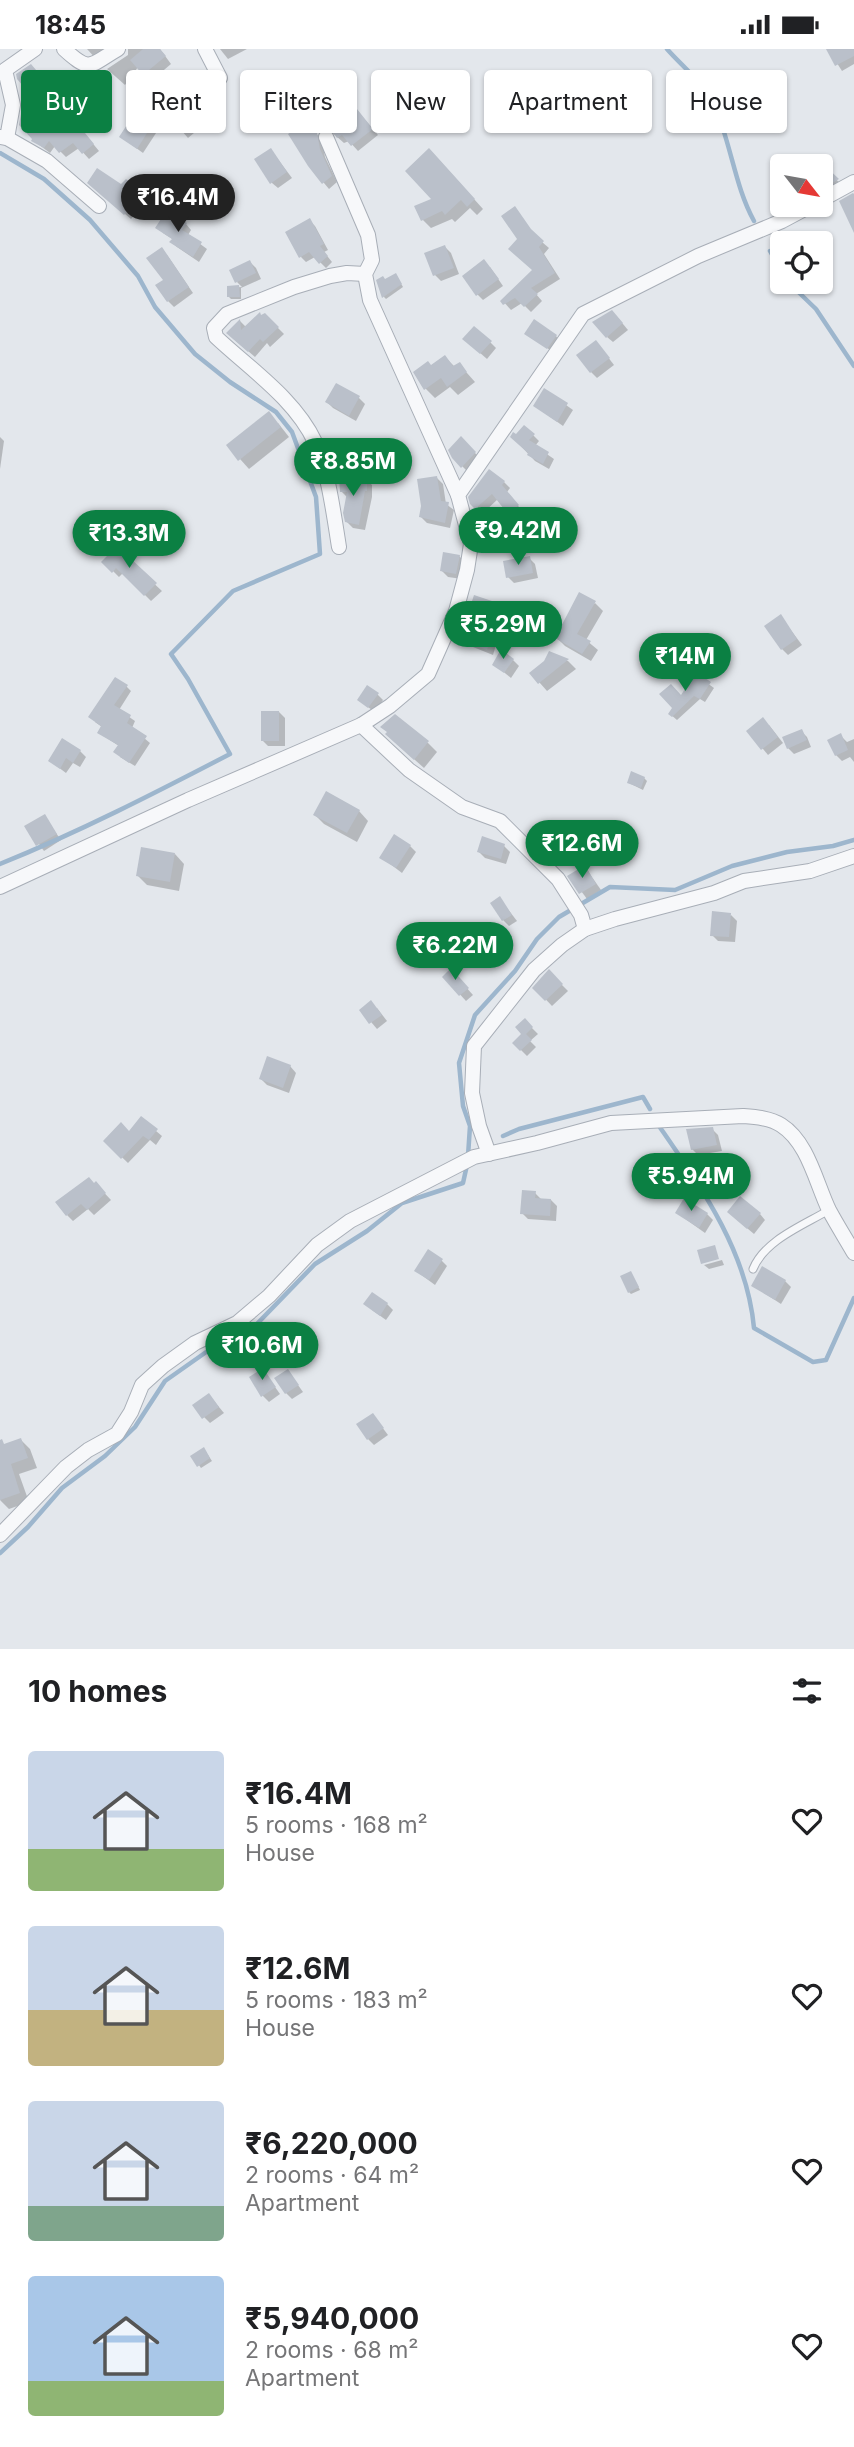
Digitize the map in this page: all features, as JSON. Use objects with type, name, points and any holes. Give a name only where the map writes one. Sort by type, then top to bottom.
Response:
[{"type":"street","points":[[35,49],[5,70],[13,105],[4,137],[47,160],[99,206]]},
{"type":"street","points":[[64,49],[85,66],[91,66],[118,49]]},
{"type":"street","points":[[205,49],[216,70]]},
{"type":"street","points":[[0,887],[188,800],[361,725],[390,706],[428,674],[456,611],[471,544],[458,495],[370,300],[365,274],[372,260],[368,235],[326,137]]},
{"type":"street","points":[[833,193],[854,182]]},
{"type":"street","points":[[458,495],[583,314],[698,256],[790,217]]},
{"type":"street","points":[[339,547],[333,506],[316,443],[300,417],[275,390],[216,337],[214,328],[227,314],[294,287],[330,276],[365,274]]},
{"type":"street","points":[[361,725],[409,770],[462,807],[500,821],[558,880],[583,922]]},
{"type":"street","points":[[482,1155],[472,1093],[474,1046],[534,970],[583,922],[714,893],[744,881],[810,871],[854,856]]},
{"type":"street","points":[[0,1535],[66,1467],[88,1450],[117,1434],[131,1412],[142,1385],[163,1366],[195,1343],[237,1324],[269,1296],[317,1245],[350,1220],[482,1155],[611,1123],[743,1116],[763,1118],[781,1124],[794,1138],[806,1156],[829,1210],[854,1253]]},
{"type":"lane","points":[[753,1269],[765,1248],[829,1210]]},
{"type":"building","points":[[143,49],[160,49],[166,56],[149,70],[139,70],[130,60]]},
{"type":"building","points":[[826,49],[854,49],[854,56],[835,66]]},
{"type":"building","points":[[31,64],[36,70],[22,70]]},
{"type":"building","points":[[21,71],[21,84],[17,79],[16,74]]},
{"type":"building","points":[[357,109],[371,126],[371,131],[351,146],[342,135],[337,138],[334,133],[357,133]]},
{"type":"building","points":[[126,126],[126,133],[147,133],[137,149],[119,137]]},
{"type":"building","points":[[26,133],[85,133],[94,144],[82,154],[73,143],[59,153],[49,141],[44,148],[31,141]]},
{"type":"building","points":[[317,133],[320,149],[332,176],[322,184],[288,134]]},
{"type":"building","points":[[271,148],[287,172],[270,184],[254,159]]},
{"type":"building","points":[[429,148],[475,199],[467,207],[461,200],[445,215],[442,211],[421,221],[414,206],[431,199],[405,171]]},
{"type":"building","points":[[97,168],[121,184],[126,179],[143,195],[124,215],[87,183]]},
{"type":"building","points":[[854,194],[854,233],[839,201]]},
{"type":"building","points":[[515,206],[531,229],[544,241],[539,247],[555,273],[531,288],[538,294],[524,307],[515,298],[503,305],[500,301],[532,270],[508,249],[517,239],[501,216]]},
{"type":"building","points":[[167,210],[187,223],[182,230],[202,242],[193,257],[169,242],[172,239],[155,228]]},
{"type":"building","points":[[310,218],[324,244],[320,246],[328,256],[319,264],[309,252],[299,258],[285,232]]},
{"type":"building","points":[[445,245],[454,268],[433,276],[424,253]]},
{"type":"building","points":[[162,247],[189,287],[167,302],[155,285],[163,280],[146,258]]},
{"type":"building","points":[[484,259],[499,279],[476,296],[462,276]]},
{"type":"building","points":[[250,260],[256,273],[235,283],[229,270]]},
{"type":"building","points":[[396,273],[402,284],[382,298],[376,280]]},
{"type":"building","points":[[239,285],[240,297],[227,297],[227,286]]},
{"type":"building","points":[[612,310],[623,323],[606,338],[592,322]]},
{"type":"building","points":[[260,312],[261,315],[265,313],[279,327],[263,342],[260,339],[248,352],[226,333],[240,319],[241,330]]},
{"type":"building","points":[[534,319],[557,335],[547,349],[524,334]]},
{"type":"building","points":[[474,326],[492,341],[480,354],[462,339]]},
{"type":"building","points":[[596,340],[610,358],[590,373],[576,355]]},
{"type":"building","points":[[445,355],[453,366],[460,362],[467,372],[447,387],[441,378],[424,390],[413,372],[428,361],[431,365]]},
{"type":"building","points":[[336,383],[360,396],[349,416],[325,402]]},
{"type":"building","points":[[544,388],[568,403],[557,422],[533,406]]},
{"type":"building","points":[[269,411],[281,427],[238,461],[226,445]]},
{"type":"building","points":[[524,425],[535,434],[529,440],[549,452],[543,464],[527,455],[528,453],[510,437]]},
{"type":"building","points":[[461,436],[476,452],[461,468],[448,450]]},
{"type":"building","points":[[489,469],[505,481],[502,485],[519,505],[508,514],[492,494],[475,509],[470,504],[468,497]]},
{"type":"building","points":[[437,476],[441,501],[449,502],[445,523],[419,517],[421,506],[417,479]]},
{"type":"building","points":[[367,477],[367,491],[359,525],[345,522],[343,513],[347,492],[340,492],[339,478]]},
{"type":"building","points":[[117,546],[157,583],[144,596],[116,568],[112,573],[101,562]]},
{"type":"building","points":[[443,552],[460,555],[456,574],[440,571]]},
{"type":"building","points":[[530,556],[533,573],[506,578],[503,561]]},
{"type":"building","points":[[579,592],[596,601],[577,634],[591,641],[582,654],[555,638]]},
{"type":"building","points":[[474,595],[501,604],[487,650],[455,638],[463,618],[466,619]]},
{"type":"building","points":[[526,605],[539,612],[532,625],[519,617]]},
{"type":"building","points":[[781,614],[797,639],[781,650],[764,626]]},
{"type":"building","points":[[501,649],[514,659],[504,673],[492,665]]},
{"type":"building","points":[[549,651],[569,659],[538,684],[529,673],[544,661]]},
{"type":"building","points":[[696,672],[711,682],[700,699],[694,696],[672,717],[668,714],[672,708],[659,694],[671,684],[681,695]]},
{"type":"building","points":[[115,677],[128,685],[114,705],[131,715],[127,723],[147,736],[129,763],[113,752],[118,745],[97,733],[101,726],[88,717]]},
{"type":"building","points":[[367,685],[379,693],[368,708],[357,700]]},
{"type":"building","points":[[261,711],[279,711],[279,741],[261,741]]},
{"type":"building","points":[[395,714],[429,741],[414,760],[380,727]]},
{"type":"building","points":[[763,717],[778,737],[761,750],[746,731]]},
{"type":"building","points":[[802,729],[807,740],[787,749],[782,737]]},
{"type":"building","points":[[841,733],[848,750],[835,756],[827,740]]},
{"type":"building","points":[[62,738],[81,750],[73,763],[66,758],[60,769],[48,761]]},
{"type":"building","points":[[631,771],[645,777],[641,788],[627,783]]},
{"type":"building","points":[[326,791],[360,810],[347,833],[313,815]]},
{"type":"building","points":[[45,814],[57,834],[36,846],[24,826]]},
{"type":"building","points":[[547,829],[565,842],[555,857],[537,844]]},
{"type":"building","points":[[394,834],[411,845],[396,868],[379,858]]},
{"type":"building","points":[[482,836],[505,844],[501,859],[477,852]]},
{"type":"building","points":[[141,847],[175,853],[170,882],[136,876]]},
{"type":"building","points":[[585,865],[596,884],[579,894],[567,876]]},
{"type":"building","points":[[500,896],[512,915],[502,921],[490,903]]},
{"type":"building","points":[[712,911],[731,913],[729,937],[710,936]]},
{"type":"building","points":[[451,968],[469,988],[459,996],[442,977]]},
{"type":"building","points":[[549,969],[563,984],[545,1001],[532,988]]},
{"type":"building","points":[[371,1000],[382,1015],[369,1024],[359,1010]]},
{"type":"building","points":[[525,1018],[533,1027],[526,1034],[532,1040],[520,1051],[512,1043],[521,1034],[515,1027]]},
{"type":"building","points":[[267,1056],[291,1065],[283,1088],[259,1079]]},
{"type":"building","points":[[141,1116],[158,1129],[149,1140],[143,1136],[121,1159],[103,1141],[121,1122],[129,1131]]},
{"type":"building","points":[[713,1127],[717,1145],[691,1150],[686,1129]]},
{"type":"building","points":[[89,1177],[106,1193],[87,1210],[81,1204],[66,1216],[55,1202]]},
{"type":"building","points":[[522,1190],[536,1191],[535,1198],[551,1199],[550,1216],[520,1214]]},
{"type":"building","points":[[740,1196],[761,1213],[747,1229],[727,1212]]},
{"type":"building","points":[[684,1198],[708,1213],[699,1228],[675,1213]]},
{"type":"building","points":[[715,1245],[719,1259],[701,1264],[697,1250]]},
{"type":"building","points":[[428,1249],[443,1259],[429,1280],[414,1271]]},
{"type":"building","points":[[762,1266],[786,1280],[775,1300],[751,1286]]},
{"type":"building","points":[[631,1271],[639,1287],[628,1293],[620,1276]]},
{"type":"building","points":[[372,1292],[388,1303],[380,1316],[363,1304]]},
{"type":"building","points":[[263,1368],[276,1387],[261,1397],[249,1377]]},
{"type":"building","points":[[288,1369],[299,1385],[285,1394],[274,1378]]},
{"type":"building","points":[[209,1393],[219,1407],[202,1419],[192,1405]]},
{"type":"building","points":[[373,1413],[384,1428],[367,1440],[356,1424]]},
{"type":"building","points":[[21,1438],[28,1458],[11,1464],[20,1493],[0,1500],[0,1440],[2,1439],[4,1444]]},
{"type":"building","points":[[204,1447],[210,1458],[197,1467],[190,1456]]},
{"type":"waterway","points":[[667,49],[710,98],[723,128],[741,191],[754,221]]},
{"type":"waterway","points":[[0,153],[44,179],[90,220],[138,276],[155,307],[195,354],[230,382],[276,412],[292,432],[316,497],[320,554],[233,591],[171,654],[230,754],[145,798],[0,864]]},
{"type":"waterway","points":[[800,294],[816,309],[854,366]]},
{"type":"waterway","points":[[468,1156],[470,1126],[463,1106],[459,1063],[475,1015],[515,971],[537,939],[559,917],[610,887],[675,890],[732,866],[787,852],[833,846],[854,840]]},
{"type":"waterway","points":[[503,1136],[519,1129],[643,1097],[650,1109]]},
{"type":"waterway","points":[[659,1126],[706,1196],[732,1246],[750,1300],[754,1328],[813,1362],[826,1360],[854,1298]]},
{"type":"waterway","points":[[0,1553],[28,1527],[62,1488],[105,1456],[135,1427],[165,1381],[219,1343],[255,1326],[315,1264],[367,1231],[402,1203],[463,1183],[467,1165]]}]
